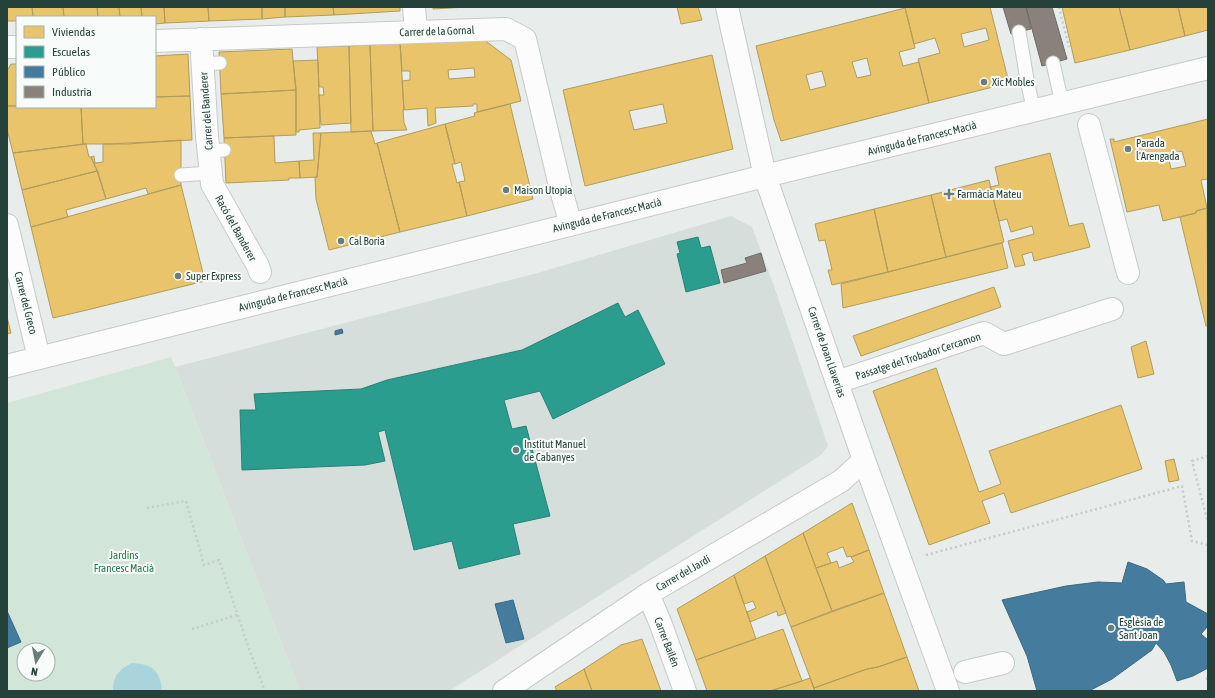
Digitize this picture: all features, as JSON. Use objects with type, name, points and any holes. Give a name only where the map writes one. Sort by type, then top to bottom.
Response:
[{"type":"street","points":[[414,7],[416,31]]},
{"type":"street","name":"Carrer de Joan Llaverias","points":[[727,7],[765,176],[864,460],[948,691]]},
{"type":"street","name":"Carrer de la Gornal","points":[[156,41],[506,29],[525,39],[571,225]]},
{"type":"street","name":"Carrer del Banderer","points":[[201,39],[203,71],[198,107],[216,151],[211,178]]},
{"type":"street","name":"Avinguda de Francesc Macià","points":[[7,366],[765,176],[1208,68]]},
{"type":"street","points":[[1089,125],[1128,272]]},
{"type":"street","name":"Racó del Banderer","points":[[211,178],[260,272]]},
{"type":"street","name":"Carrer del Greco","points":[[7,225],[39,358]]},
{"type":"street","name":"Passatge del Trobador Cercamon","points":[[837,382],[984,334],[1004,344],[1112,309]]},
{"type":"street","name":"Carrer del Jardí","points":[[504,691],[648,594],[841,481],[864,460]]},
{"type":"street","name":"Carrer Bailén","points":[[648,594],[660,622],[685,691]]},
{"type":"street","points":[[965,672],[1003,663]]},
{"type":"lane","points":[[1019,32],[1034,111]]},
{"type":"lane","points":[[1053,63],[1059,90],[1064,104]]},
{"type":"lane","points":[[182,175],[211,178]]},
{"type":"path","points":[[1059,7],[1070,51]]},
{"type":"path","points":[[1208,456],[1192,461],[1208,524]]},
{"type":"path","points":[[923,556],[1182,486],[1192,541],[1208,545]]},
{"type":"path","points":[[147,508],[186,501],[204,565],[219,560],[251,657],[265,691]]},
{"type":"path","points":[[192,629],[237,615]]},
{"type":"shaded area","name":"Institut Manuel de Cabanyes","points":[[731,216],[752,227],[774,286],[828,446],[821,455],[449,691],[300,691],[175,367],[541,272]]},
{"type":"green space","name":"Jardins Francesc Macià","points":[[171,357],[300,691],[7,691],[7,403]]},
{"type":"water","points":[[132,663],[145,665],[154,670],[159,678],[162,691],[113,691],[114,681],[120,671]]},
{"type":"building: Viviendas","points":[[7,7],[32,7],[33,16],[16,16],[16,21],[7,21]]},
{"type":"building: Viviendas","points":[[32,7],[63,7],[64,16],[33,16]]},
{"type":"building: Viviendas","points":[[63,7],[97,7],[98,16],[64,16]]},
{"type":"building: Viviendas","points":[[97,7],[119,7],[120,16],[98,16]]},
{"type":"building: Viviendas","points":[[119,7],[141,7],[142,16],[120,16]]},
{"type":"building: Viviendas","points":[[141,7],[164,7],[165,23],[156,24],[156,16],[142,16]]},
{"type":"building: Viviendas","points":[[164,7],[208,7],[209,21],[165,23]]},
{"type":"building: Viviendas","points":[[208,7],[262,7],[262,19],[209,21]]},
{"type":"building: Viviendas","points":[[262,7],[285,7],[285,17],[262,19]]},
{"type":"building: Viviendas","points":[[285,7],[333,7],[334,15],[285,17]]},
{"type":"building: Viviendas","points":[[333,7],[400,7],[400,11],[334,15]]},
{"type":"building: Viviendas","points":[[433,7],[467,7],[433,9]]},
{"type":"building: Viviendas","points":[[677,7],[698,7],[702,20],[681,24]]},
{"type":"building: Viviendas","points":[[905,7],[990,7],[1009,83],[929,103],[918,59],[940,53],[935,38],[914,44]],"holes":[[[986,28],[989,40],[964,47],[961,34]]]},
{"type":"building: Viviendas","points":[[1062,7],[1119,7],[1130,50],[1075,63]]},
{"type":"building: Viviendas","points":[[1119,7],[1178,7],[1185,36],[1130,50]]},
{"type":"building: Viviendas","points":[[1178,7],[1208,7],[1208,30],[1185,36]]},
{"type":"building: Viviendas","points":[[905,8],[915,48],[899,52],[903,66],[919,62],[929,103],[781,141],[774,120],[756,46]],"holes":[[[867,58],[871,75],[857,78],[852,62]],[[822,71],[826,86],[810,90],[806,75]]]},
{"type":"building: Viviendas","points":[[483,39],[511,60],[521,101],[477,112],[477,104],[473,104],[473,106],[435,108],[436,123],[428,126],[427,108],[404,110],[402,81],[410,80],[410,71],[402,71],[400,43]],"holes":[[[474,68],[475,77],[449,79],[448,70]]]},
{"type":"building: Viviendas","points":[[400,43],[404,123],[407,130],[373,131],[370,45]]},
{"type":"building: Viviendas","points":[[370,45],[373,131],[351,132],[349,46]]},
{"type":"building: Viviendas","points":[[349,46],[351,123],[321,125],[319,95],[324,95],[323,87],[319,87],[317,47]]},
{"type":"building: Viviendas","points":[[292,49],[296,90],[221,94],[219,52]]},
{"type":"building: Viviendas","points":[[188,54],[190,96],[156,97],[156,56]]},
{"type":"building: Viviendas","points":[[712,55],[733,149],[585,186],[563,90]],"holes":[[[663,104],[667,123],[634,130],[629,111]]]},
{"type":"building: Viviendas","points":[[318,60],[320,128],[299,130],[299,132],[296,132],[296,90],[293,61]]},
{"type":"building: Viviendas","points":[[11,64],[16,64],[16,106],[7,106],[7,71]]},
{"type":"building: Viviendas","points":[[296,90],[296,135],[224,138],[221,94]]},
{"type":"building: Viviendas","points":[[190,96],[192,140],[83,144],[81,108],[156,108],[156,97]]},
{"type":"building: Viviendas","points":[[510,104],[533,199],[467,216],[459,182],[465,181],[461,162],[455,164],[445,124],[475,116],[474,113]]},
{"type":"building: Viviendas","points":[[7,106],[16,106],[16,108],[81,108],[83,144],[13,153],[7,129]]},
{"type":"building: Viviendas","points":[[1208,119],[1208,179],[1201,180],[1207,208],[1196,211],[1196,213],[1163,221],[1159,205],[1127,212],[1110,139],[1114,139],[1114,142]],"holes":[[[1182,151],[1186,166],[1171,169],[1168,155]]]},
{"type":"building: Viviendas","points":[[445,124],[455,164],[452,164],[457,183],[459,182],[467,216],[400,232],[377,143]]},
{"type":"building: Viviendas","points":[[371,131],[375,144],[377,143],[400,232],[329,250],[316,199],[315,177],[317,177],[321,133]]},
{"type":"building: Viviendas","points":[[313,133],[321,133],[317,177],[300,178],[299,161],[314,160]]},
{"type":"building: Viviendas","points":[[274,136],[275,163],[299,161],[300,178],[289,178],[289,180],[226,183],[224,138]]},
{"type":"building: Viviendas","points":[[181,140],[181,185],[148,194],[146,188],[106,199],[98,172],[91,157],[94,156],[95,163],[103,162],[103,144],[128,144]]},
{"type":"building: Viviendas","points":[[86,144],[89,157],[91,157],[97,171],[22,190],[13,153]]},
{"type":"building: Viviendas","points":[[1050,153],[1069,226],[1083,223],[1090,247],[1034,261],[1032,252],[1022,255],[1025,265],[1015,267],[1008,241],[1034,234],[1032,226],[1011,232],[1007,219],[999,221],[990,187],[999,185],[995,167]]},
{"type":"building: Viviendas","points":[[97,171],[106,199],[66,210],[68,217],[31,227],[22,190]]},
{"type":"building: Viviendas","points":[[989,180],[1004,242],[946,257],[931,195]]},
{"type":"building: Viviendas","points":[[181,185],[205,281],[53,318],[31,227]]},
{"type":"building: Viviendas","points":[[931,195],[946,257],[888,272],[874,209]]},
{"type":"building: Viviendas","points":[[1207,208],[1208,326],[1206,326],[1180,217],[1196,213],[1196,211]]},
{"type":"building: Viviendas","points":[[874,209],[888,272],[832,285],[828,270],[832,270],[825,240],[819,241],[815,224]]},
{"type":"building: Viviendas","points":[[1002,243],[1008,268],[843,308],[841,284]]},
{"type":"building: Viviendas","points":[[994,287],[1001,307],[861,356],[853,336]]},
{"type":"building: Viviendas","points":[[7,317],[11,333],[7,334]]},
{"type":"building: Viviendas","points":[[1146,341],[1154,374],[1138,378],[1131,347]]},
{"type":"building: Viviendas","points":[[936,368],[979,492],[1001,484],[989,451],[1121,405],[1142,469],[1011,513],[1004,493],[982,501],[990,523],[929,545],[873,391]]},
{"type":"building: Viviendas","points":[[1174,459],[1179,480],[1169,482],[1165,461]]},
{"type":"building: Viviendas","points":[[852,503],[869,550],[851,557],[847,557],[843,547],[827,553],[831,563],[816,568],[803,533]]},
{"type":"building: Viviendas","points":[[803,533],[832,611],[791,627],[765,556]]},
{"type":"building: Viviendas","points":[[869,550],[884,593],[832,611],[816,568],[837,561],[839,568],[854,562],[851,557]]},
{"type":"building: Viviendas","points":[[765,556],[786,613],[778,616],[777,611],[750,622],[747,612],[756,608],[753,601],[744,604],[734,575]]},
{"type":"building: Viviendas","points":[[734,575],[756,639],[696,660],[677,609]]},
{"type":"building: Viviendas","points":[[884,593],[907,657],[878,667],[867,669],[814,688],[791,627]]},
{"type":"building: Viviendas","points":[[783,629],[802,681],[770,691],[707,691],[696,660]]},
{"type":"building: Viviendas","points":[[642,639],[661,691],[592,691],[584,669],[621,645]]},
{"type":"building: Viviendas","points":[[907,657],[919,691],[815,691],[814,688],[867,669],[878,667]]},
{"type":"building: Viviendas","points":[[584,669],[592,691],[557,691],[555,687]]},
{"type":"building: Viviendas","points":[[810,678],[815,691],[770,691],[796,683]]},
{"type":"building: Escuelas","points":[[698,237],[701,248],[710,246],[720,283],[686,292],[677,254],[680,253],[677,242]]},
{"type":"building: Escuelas","points":[[618,303],[625,317],[638,310],[665,364],[553,419],[540,391],[504,400],[512,429],[526,426],[550,516],[513,524],[520,554],[459,569],[452,541],[414,550],[385,430],[378,432],[385,461],[365,465],[242,470],[240,410],[256,410],[254,394],[361,389],[387,380],[522,350]]},
{"type":"building: Público","points":[[342,329],[343,333],[335,335],[335,331]]},
{"type":"building: Público","name":"Església de Sant Joan","points":[[1128,562],[1147,569],[1163,580],[1166,584],[1184,582],[1186,602],[1208,614],[1208,626],[1201,634],[1208,640],[1208,668],[1193,676],[1177,681],[1164,652],[1156,643],[1152,650],[1112,679],[1089,691],[1037,691],[1027,656],[1002,600],[1066,586],[1098,582],[1122,583]]},
{"type":"building: Público","points":[[513,600],[524,639],[506,643],[495,604]]},
{"type":"building: Público","points":[[7,611],[21,642],[16,642],[16,644],[7,648]]},
{"type":"building: Industria","points":[[1003,7],[1026,7],[1031,29],[1011,34]]},
{"type":"building: Industria","points":[[1026,7],[1052,7],[1067,59],[1042,66]]},
{"type":"building: Industria","points":[[761,253],[766,271],[724,283],[721,270],[747,263],[745,258]]},
{"type":"place","name":"Xic Mobles","points":[[984,82]]},
{"type":"place","name":"Parada l'Arengada","points":[[1128,149]]},
{"type":"place","name":"Maison Utopia","points":[[506,190]]},
{"type":"place","name":"Farmàcia Mateu","points":[[949,194]]},
{"type":"place","name":"Cal Boria","points":[[341,241]]},
{"type":"place","name":"Super Express","points":[[178,276]]},
{"type":"place","name":"Institut Manuel de Cabanyes","points":[[516,450]]},
{"type":"place","name":"Església de Sant Joan","points":[[1111,628]]}]
